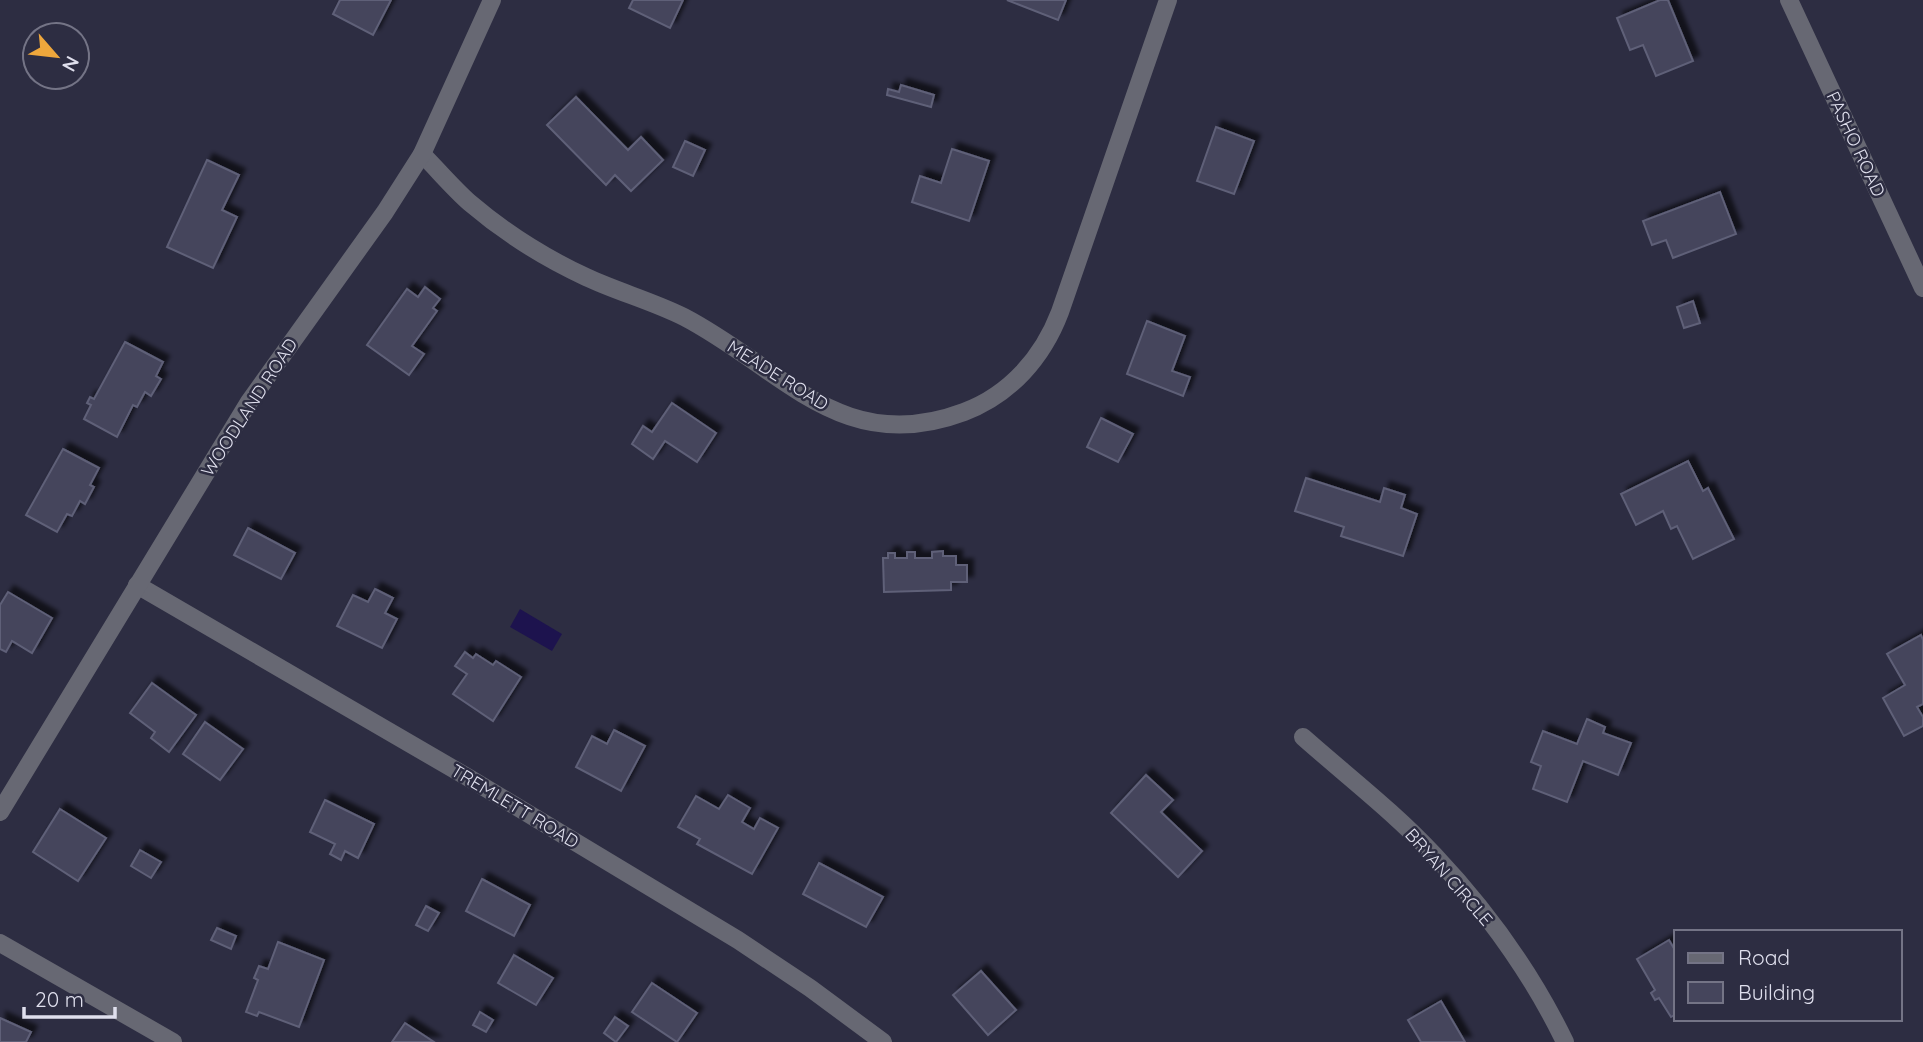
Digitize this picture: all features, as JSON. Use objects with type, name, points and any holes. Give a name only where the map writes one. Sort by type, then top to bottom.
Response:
[{"type":"street","name":"WOODLAND ROAD","points":[[0,812],[249,402],[385,212],[422,154],[492,0]]},
{"type":"street","name":"MEADE ROAD","points":[[422,154],[468,202],[501,228],[584,276],[685,318],[752,359],[785,384],[850,418],[893,427],[910,426],[953,417],[977,408],[1021,376],[1054,329],[1168,0]]},
{"type":"street","name":"PASHO ROAD","points":[[1788,0],[1923,288]]},
{"type":"street","name":"TREMLETT ROAD","points":[[137,585],[469,778],[738,940],[810,988],[883,1042]]},
{"type":"street","name":"BRYAN CIRCLE","points":[[1303,737],[1434,855],[1470,897],[1509,950],[1531,982],[1565,1042]]},
{"type":"street","points":[[0,943],[173,1042]]},
{"type":"shaded area","points":[[520,609],[562,634],[552,651],[510,627]]},
{"type":"building","points":[[340,0],[391,0],[373,35],[333,14]]},
{"type":"building","points":[[633,0],[683,0],[670,28],[629,8]]},
{"type":"building","points":[[1007,0],[1066,0],[1058,20]]},
{"type":"building","points":[[1660,0],[1668,0],[1693,61],[1656,76],[1643,45],[1630,50],[1617,18]]},
{"type":"building","points":[[901,85],[934,95],[931,107],[887,95],[888,89],[899,92]]},
{"type":"building","points":[[576,97],[628,150],[641,137],[663,160],[631,191],[615,175],[606,185],[547,125]]},
{"type":"building","points":[[1216,127],[1254,141],[1234,194],[1197,181]]},
{"type":"building","points":[[685,141],[705,150],[693,176],[673,167]]},
{"type":"building","points":[[952,149],[989,161],[969,221],[912,202],[920,176],[941,183]]},
{"type":"building","points":[[207,160],[239,175],[222,210],[237,217],[213,268],[167,247]]},
{"type":"building","points":[[1720,192],[1736,234],[1673,258],[1666,240],[1652,245],[1643,221]]},
{"type":"building","points":[[425,287],[440,299],[433,308],[437,311],[412,346],[424,354],[409,375],[367,345],[407,289],[418,297]]},
{"type":"building","points":[[1693,301],[1700,323],[1684,328],[1677,307]]},
{"type":"building","points":[[1147,321],[1185,336],[1172,371],[1190,377],[1183,396],[1127,374]]},
{"type":"building","points":[[125,342],[163,362],[156,376],[161,379],[151,396],[145,392],[137,407],[133,405],[117,437],[84,419],[91,405],[87,403],[90,397],[94,399]]},
{"type":"building","points":[[672,403],[716,433],[697,462],[665,441],[653,459],[632,444],[643,426],[652,432]]},
{"type":"building","points":[[1101,418],[1133,434],[1118,462],[1087,447]]},
{"type":"building","points":[[63,449],[99,468],[90,485],[94,487],[85,504],[80,501],[72,516],[67,514],[57,532],[26,515]]},
{"type":"building","points":[[1688,461],[1703,491],[1708,488],[1734,539],[1693,559],[1677,526],[1671,529],[1663,511],[1636,525],[1621,494]]},
{"type":"building","points":[[1306,478],[1380,502],[1384,488],[1405,495],[1401,508],[1417,514],[1403,556],[1341,536],[1344,527],[1295,511]]},
{"type":"building","points":[[248,528],[295,553],[281,579],[234,555]]},
{"type":"building","points":[[943,551],[943,556],[956,556],[956,565],[967,565],[967,582],[951,582],[951,590],[884,592],[883,558],[888,558],[888,553],[895,553],[895,558],[907,558],[907,552],[915,552],[915,558],[932,558],[932,552]]},
{"type":"building","points":[[375,589],[393,598],[385,613],[397,619],[382,648],[337,626],[353,595],[368,602]]},
{"type":"building","points":[[8,592],[52,618],[32,653],[12,641],[6,652],[0,649],[0,605]]},
{"type":"building","points":[[1921,635],[1923,704],[1917,707],[1923,717],[1923,726],[1904,736],[1883,698],[1905,685],[1887,654]]},
{"type":"building","points":[[465,652],[473,658],[476,654],[493,665],[496,661],[521,677],[493,721],[453,694],[467,674],[455,666]]},
{"type":"building","points":[[152,683],[196,715],[169,752],[151,738],[155,732],[130,713]]},
{"type":"building","points":[[1587,719],[1605,727],[1603,733],[1631,743],[1618,775],[1583,761],[1567,802],[1533,789],[1541,766],[1531,762],[1543,731],[1577,744]]},
{"type":"building","points":[[205,722],[243,749],[220,780],[183,754]]},
{"type":"building","points":[[614,730],[645,746],[621,791],[576,767],[592,736],[607,744]]},
{"type":"building","points":[[1146,775],[1173,800],[1161,812],[1202,851],[1178,877],[1111,813]]},
{"type":"building","points":[[728,795],[750,808],[742,822],[754,829],[760,818],[778,828],[752,874],[697,844],[700,839],[678,827],[696,796],[719,809]]},
{"type":"building","points":[[325,800],[374,824],[358,858],[345,851],[341,860],[330,854],[335,844],[310,832]]},
{"type":"building","points":[[60,809],[106,838],[78,881],[33,852]]},
{"type":"building","points":[[140,850],[161,862],[151,878],[131,866]]},
{"type":"building","points":[[819,863],[883,897],[866,927],[803,894]]},
{"type":"building","points":[[482,879],[530,905],[514,936],[466,911]]},
{"type":"building","points":[[426,906],[439,913],[428,931],[416,925]]},
{"type":"building","points":[[217,928],[236,936],[231,949],[211,940]]},
{"type":"building","points":[[1669,940],[1674,949],[1674,1015],[1671,1017],[1659,998],[1655,1000],[1651,993],[1655,990],[1637,959]]},
{"type":"building","points":[[278,942],[324,960],[299,1027],[259,1012],[257,1016],[246,1012],[258,980],[254,978],[259,966],[268,969]]},
{"type":"building","points":[[514,955],[553,978],[536,1005],[498,983]]},
{"type":"building","points":[[981,971],[1016,1010],[988,1035],[953,995]]},
{"type":"building","points":[[652,983],[697,1013],[677,1042],[632,1012]]},
{"type":"building","points":[[1441,1001],[1465,1042],[1421,1042],[1408,1020]]},
{"type":"building","points":[[480,1012],[493,1020],[486,1032],[473,1025]]},
{"type":"building","points":[[615,1017],[628,1026],[616,1042],[604,1033]]},
{"type":"building","points":[[0,1018],[31,1032],[26,1042],[0,1042]]},
{"type":"building","points":[[405,1023],[434,1042],[392,1042]]}]
